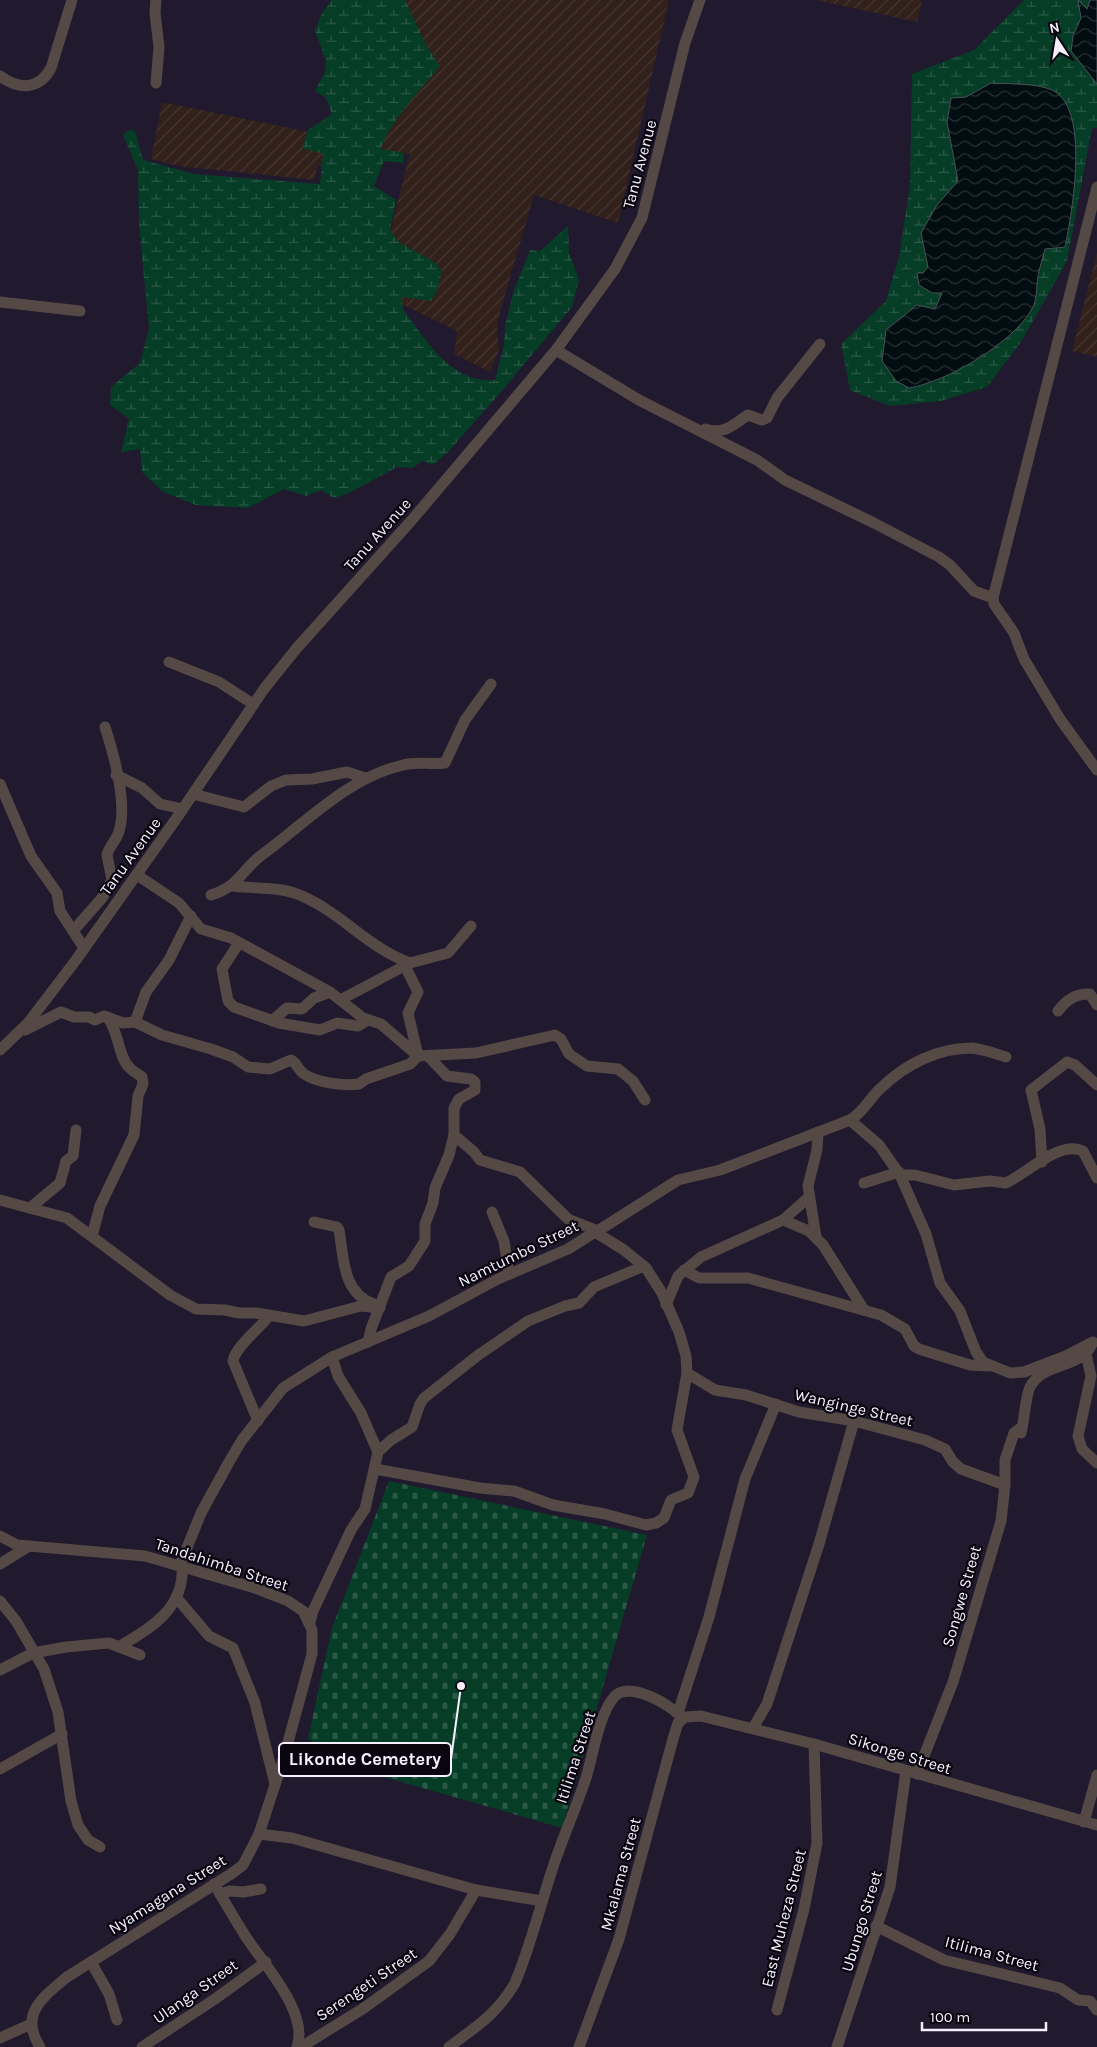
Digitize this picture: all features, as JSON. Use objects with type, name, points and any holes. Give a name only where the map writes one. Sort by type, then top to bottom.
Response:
[{"type":"street","points":[[0,76],[23,87],[35,84],[46,77],[51,68],[72,0]]},
{"type":"street","points":[[156,0],[155,13],[158,47],[156,83]]},
{"type":"street","name":"Tanu Avenue","points":[[0,1050],[28,1023],[84,948],[183,809],[254,704],[296,649],[410,521],[556,350],[615,269],[642,218],[685,43],[700,0]]},
{"type":"street","points":[[1097,187],[993,598],[994,604],[1014,633],[1024,659],[1060,719],[1097,770]]},
{"type":"street","points":[[0,302],[80,311]]},
{"type":"street","points":[[692,427],[721,432],[728,430],[747,415],[766,419],[777,398],[820,344]]},
{"type":"street","points":[[556,350],[632,396],[756,460],[785,480],[874,523],[939,558],[950,565],[974,591],[993,598]]},
{"type":"street","points":[[169,662],[219,682],[254,704]]},
{"type":"street","points":[[211,896],[233,886],[262,855],[285,839],[309,817],[365,778],[414,762],[445,763],[465,720],[491,684]]},
{"type":"street","points":[[73,931],[102,898],[112,880],[107,855],[119,832],[122,817],[116,775],[105,728]]},
{"type":"street","points":[[193,794],[244,806],[272,786],[286,780],[320,778],[347,772],[365,778]]},
{"type":"street","points":[[116,775],[142,788],[160,804],[183,809]]},
{"type":"street","points":[[0,784],[31,856],[57,893],[60,912],[84,948]]},
{"type":"street","points":[[137,875],[172,898],[191,916],[201,929],[228,937],[342,999],[368,1020],[381,1024],[447,1076],[471,1079],[475,1082],[475,1090],[459,1099],[454,1108],[454,1136],[449,1155],[435,1188],[433,1203],[425,1224],[424,1243],[408,1266],[391,1277],[368,1342]]},
{"type":"street","points":[[233,886],[267,888],[300,895],[338,916],[379,949],[408,964],[418,992],[408,1013],[423,1056]]},
{"type":"street","points":[[135,1022],[146,992],[169,960],[191,916]]},
{"type":"street","points":[[342,999],[408,964],[448,953],[471,926]]},
{"type":"street","points":[[239,943],[222,969],[228,1002],[237,1008],[272,1021],[320,1030],[337,1024],[358,1026],[368,1020]]},
{"type":"street","points":[[272,1021],[287,1008],[302,1009],[314,998],[330,992]]},
{"type":"street","points":[[1058,1011],[1071,998],[1079,995],[1090,994],[1097,1005]]},
{"type":"street","points":[[19,1032],[61,1012],[77,1018],[95,1020],[103,1016],[126,1023],[135,1022],[162,1035],[233,1057],[248,1067],[270,1069],[292,1060],[299,1070],[310,1078],[346,1084],[359,1084],[366,1079],[410,1064],[423,1056],[476,1053],[555,1035],[561,1038],[569,1054],[587,1066],[614,1067],[624,1073],[638,1087],[645,1100]]},
{"type":"street","points":[[92,1236],[100,1206],[134,1135],[138,1096],[144,1084],[142,1077],[129,1067],[125,1061],[119,1039],[108,1018]]},
{"type":"street","points":[[454,1136],[474,1152],[480,1160],[503,1166],[525,1175],[542,1195],[568,1219],[597,1232],[678,1180],[720,1170],[850,1120],[858,1115],[882,1086],[905,1066],[917,1060],[973,1048],[1006,1057]]},
{"type":"street","points":[[1042,1162],[1040,1129],[1031,1090],[1067,1062],[1075,1065],[1097,1085]]},
{"type":"street","points":[[850,1120],[880,1145],[899,1174],[926,1234],[940,1283],[960,1311],[976,1352],[983,1362],[1010,1373],[1024,1372],[1066,1356],[1095,1339]]},
{"type":"street","points":[[30,1208],[60,1183],[66,1162],[73,1156],[76,1130]]},
{"type":"street","points":[[816,1237],[808,1186],[817,1150],[818,1132]]},
{"type":"street","points":[[864,1183],[899,1174],[915,1175],[954,1185],[986,1181],[1006,1183],[1063,1150],[1080,1150],[1085,1154],[1097,1178]]},
{"type":"street","points":[[666,1304],[672,1288],[684,1270],[701,1257],[783,1220],[809,1197]]},
{"type":"street","points":[[0,1200],[68,1218],[170,1295],[201,1310],[225,1310],[239,1314],[304,1321],[361,1306],[380,1307]]},
{"type":"street","points":[[492,1212],[504,1241],[509,1274]]},
{"type":"street","points":[[783,1220],[809,1231],[816,1237],[829,1253],[864,1310]]},
{"type":"street","points":[[314,1222],[337,1227],[340,1230],[343,1264],[352,1286],[364,1300],[380,1307]]},
{"type":"street","name":"Namtumbo Street","points":[[120,1646],[145,1632],[164,1617],[176,1597],[181,1582],[181,1566],[201,1513],[212,1491],[242,1440],[283,1388],[332,1357],[394,1331],[509,1274],[568,1249],[597,1232],[644,1266],[654,1278],[683,1343],[687,1373],[677,1430],[694,1477],[686,1495],[671,1500],[664,1518],[656,1523],[646,1525],[604,1514],[553,1505],[514,1491],[480,1488],[375,1469]]},
{"type":"street","points":[[378,1452],[391,1440],[412,1427],[424,1398],[476,1356],[528,1321],[565,1306],[579,1303],[592,1288],[644,1266]]},
{"type":"street","points":[[684,1270],[699,1278],[748,1278],[881,1315],[903,1327],[914,1346],[919,1349],[970,1365],[991,1366]]},
{"type":"street","points":[[258,1421],[233,1361],[236,1350],[260,1328],[269,1316]]},
{"type":"street","points":[[374,1321],[394,1331]]},
{"type":"street","points":[[1095,1339],[1086,1354],[1091,1376],[1078,1436],[1082,1449],[1097,1463]]},
{"type":"street","name":"Songwe Street","points":[[912,1773],[953,1682],[1001,1521],[1006,1482],[1007,1453],[1014,1433],[1022,1427],[1028,1394],[1036,1379],[1054,1366],[1074,1362],[1086,1354]]},
{"type":"street","points":[[310,1622],[351,1530],[365,1509],[378,1452],[361,1413],[338,1376],[332,1357]]},
{"type":"street","name":"Wanginge Street","points":[[687,1373],[716,1390],[746,1395],[799,1412],[854,1422],[941,1446],[961,1469],[1006,1482]]},
{"type":"street","name":"Mkalama Street","points":[[579,2047],[619,1939],[673,1739],[684,1716],[745,1479],[776,1404]]},
{"type":"street","points":[[754,1728],[767,1704],[819,1544],[854,1422]]},
{"type":"street","name":"Tandahimba Street","points":[[0,1536],[13,1543],[29,1546],[144,1556],[181,1566],[288,1601],[303,1611],[310,1622]]},
{"type":"street","points":[[0,1564],[29,1546]]},
{"type":"street","points":[[176,1597],[209,1636],[233,1648],[255,1703],[276,1784]]},
{"type":"street","points":[[0,1602],[16,1621],[48,1679],[62,1734],[71,1800],[78,1825],[90,1842],[100,1847]]},
{"type":"street","name":"Nyamagana Street","points":[[30,2024],[34,2012],[44,1998],[67,1977],[217,1889],[243,1864],[259,1834],[276,1784],[312,1654],[313,1639],[310,1622]]},
{"type":"street","points":[[0,1670],[33,1653],[100,1644],[120,1646],[140,1655]]},
{"type":"street","name":"Itilima Street","points":[[449,2047],[489,2018],[506,1998],[523,1964],[542,1901],[584,1783],[602,1720],[613,1699],[621,1692],[634,1692],[665,1702],[684,1716]]},
{"type":"street","name":"Sikonge Street","points":[[684,1716],[754,1728],[1097,1826]]},
{"type":"street","points":[[0,1769],[62,1734]]},
{"type":"street","name":"East Muheza Street","points":[[777,2010],[804,1909],[818,1843],[814,1744]]},
{"type":"street","name":"Ubungo Street","points":[[838,2047],[893,1876],[912,1773]]},
{"type":"street","points":[[1084,1822],[1097,1775]]},
{"type":"street","points":[[259,1834],[292,1838],[476,1890],[542,1901]]},
{"type":"street","points":[[217,1889],[240,1892],[261,1890]]},
{"type":"street","name":"Serengeti Street","points":[[217,1889],[256,1952],[266,1962],[297,2021],[299,2033],[297,2047]]},
{"type":"street","name":"Serengeti Street","points":[[301,2047],[364,2008],[429,1962],[450,1934],[476,1890]]},
{"type":"street","name":"Itilima Street","points":[[876,1926],[944,1960],[1060,1988],[1078,2000],[1092,1998],[1090,2001],[1097,2010]]},
{"type":"street","points":[[91,1962],[109,1994],[117,2020]]},
{"type":"street","name":"Ulanga Street","points":[[142,2047],[215,1999],[266,1962]]},
{"type":"street","points":[[0,2038],[30,2024],[40,2047]]},
{"type":"shaded area","points":[[397,0],[669,0],[618,223],[534,195],[500,312],[497,329],[499,350],[490,372],[454,354],[457,331],[375,291],[410,153],[378,160],[353,172],[318,165],[314,180],[178,166],[151,159],[162,102],[324,135]]},
{"type":"shaded area","points":[[816,0],[922,0],[917,22]]},
{"type":"shaded area","points":[[1097,253],[1097,357],[1072,351]]},
{"type":"green space","points":[[332,0],[405,0],[426,45],[440,66],[399,116],[385,138],[381,149],[404,153],[403,163],[384,161],[374,186],[396,200],[390,230],[400,243],[433,261],[442,270],[437,292],[431,301],[402,297],[403,309],[421,334],[441,358],[465,375],[479,379],[495,380],[504,345],[505,326],[513,293],[530,250],[540,251],[568,226],[569,252],[579,280],[572,307],[448,452],[433,465],[422,461],[413,468],[397,467],[349,493],[334,498],[321,490],[306,496],[284,489],[248,508],[196,505],[163,492],[142,472],[140,449],[121,452],[129,419],[110,405],[111,387],[140,363],[149,329],[139,225],[138,170],[123,135],[129,130],[135,131],[143,160],[194,174],[320,184],[323,154],[302,148],[308,130],[332,114],[326,98],[315,91],[325,72],[326,61],[315,31],[322,13]]},
{"type":"green space","points":[[1024,0],[1097,0],[1097,128],[1092,128],[1067,261],[1021,342],[987,387],[941,401],[890,406],[850,390],[841,344],[886,301],[899,257],[910,185],[912,74],[974,50]]},
{"type":"green space","points":[[389,1481],[647,1535],[562,1828],[363,1771],[308,1739],[332,1628]]},
{"type":"water","points":[[1078,0],[1087,9],[1090,0],[1097,0],[1097,84],[1071,51],[1073,36],[1081,18]]},
{"type":"water","points":[[991,83],[1038,86],[1052,90],[1064,101],[1071,117],[1075,139],[1076,162],[1065,247],[1045,249],[1038,275],[1034,305],[1010,335],[994,348],[959,370],[909,388],[896,381],[882,361],[886,330],[917,305],[935,309],[942,293],[932,293],[919,285],[917,273],[923,273],[928,267],[921,233],[937,205],[958,181],[947,122],[951,98],[966,97]]},
{"type":"place","name":"Likonde Cemetery","points":[[461,1686]]}]
